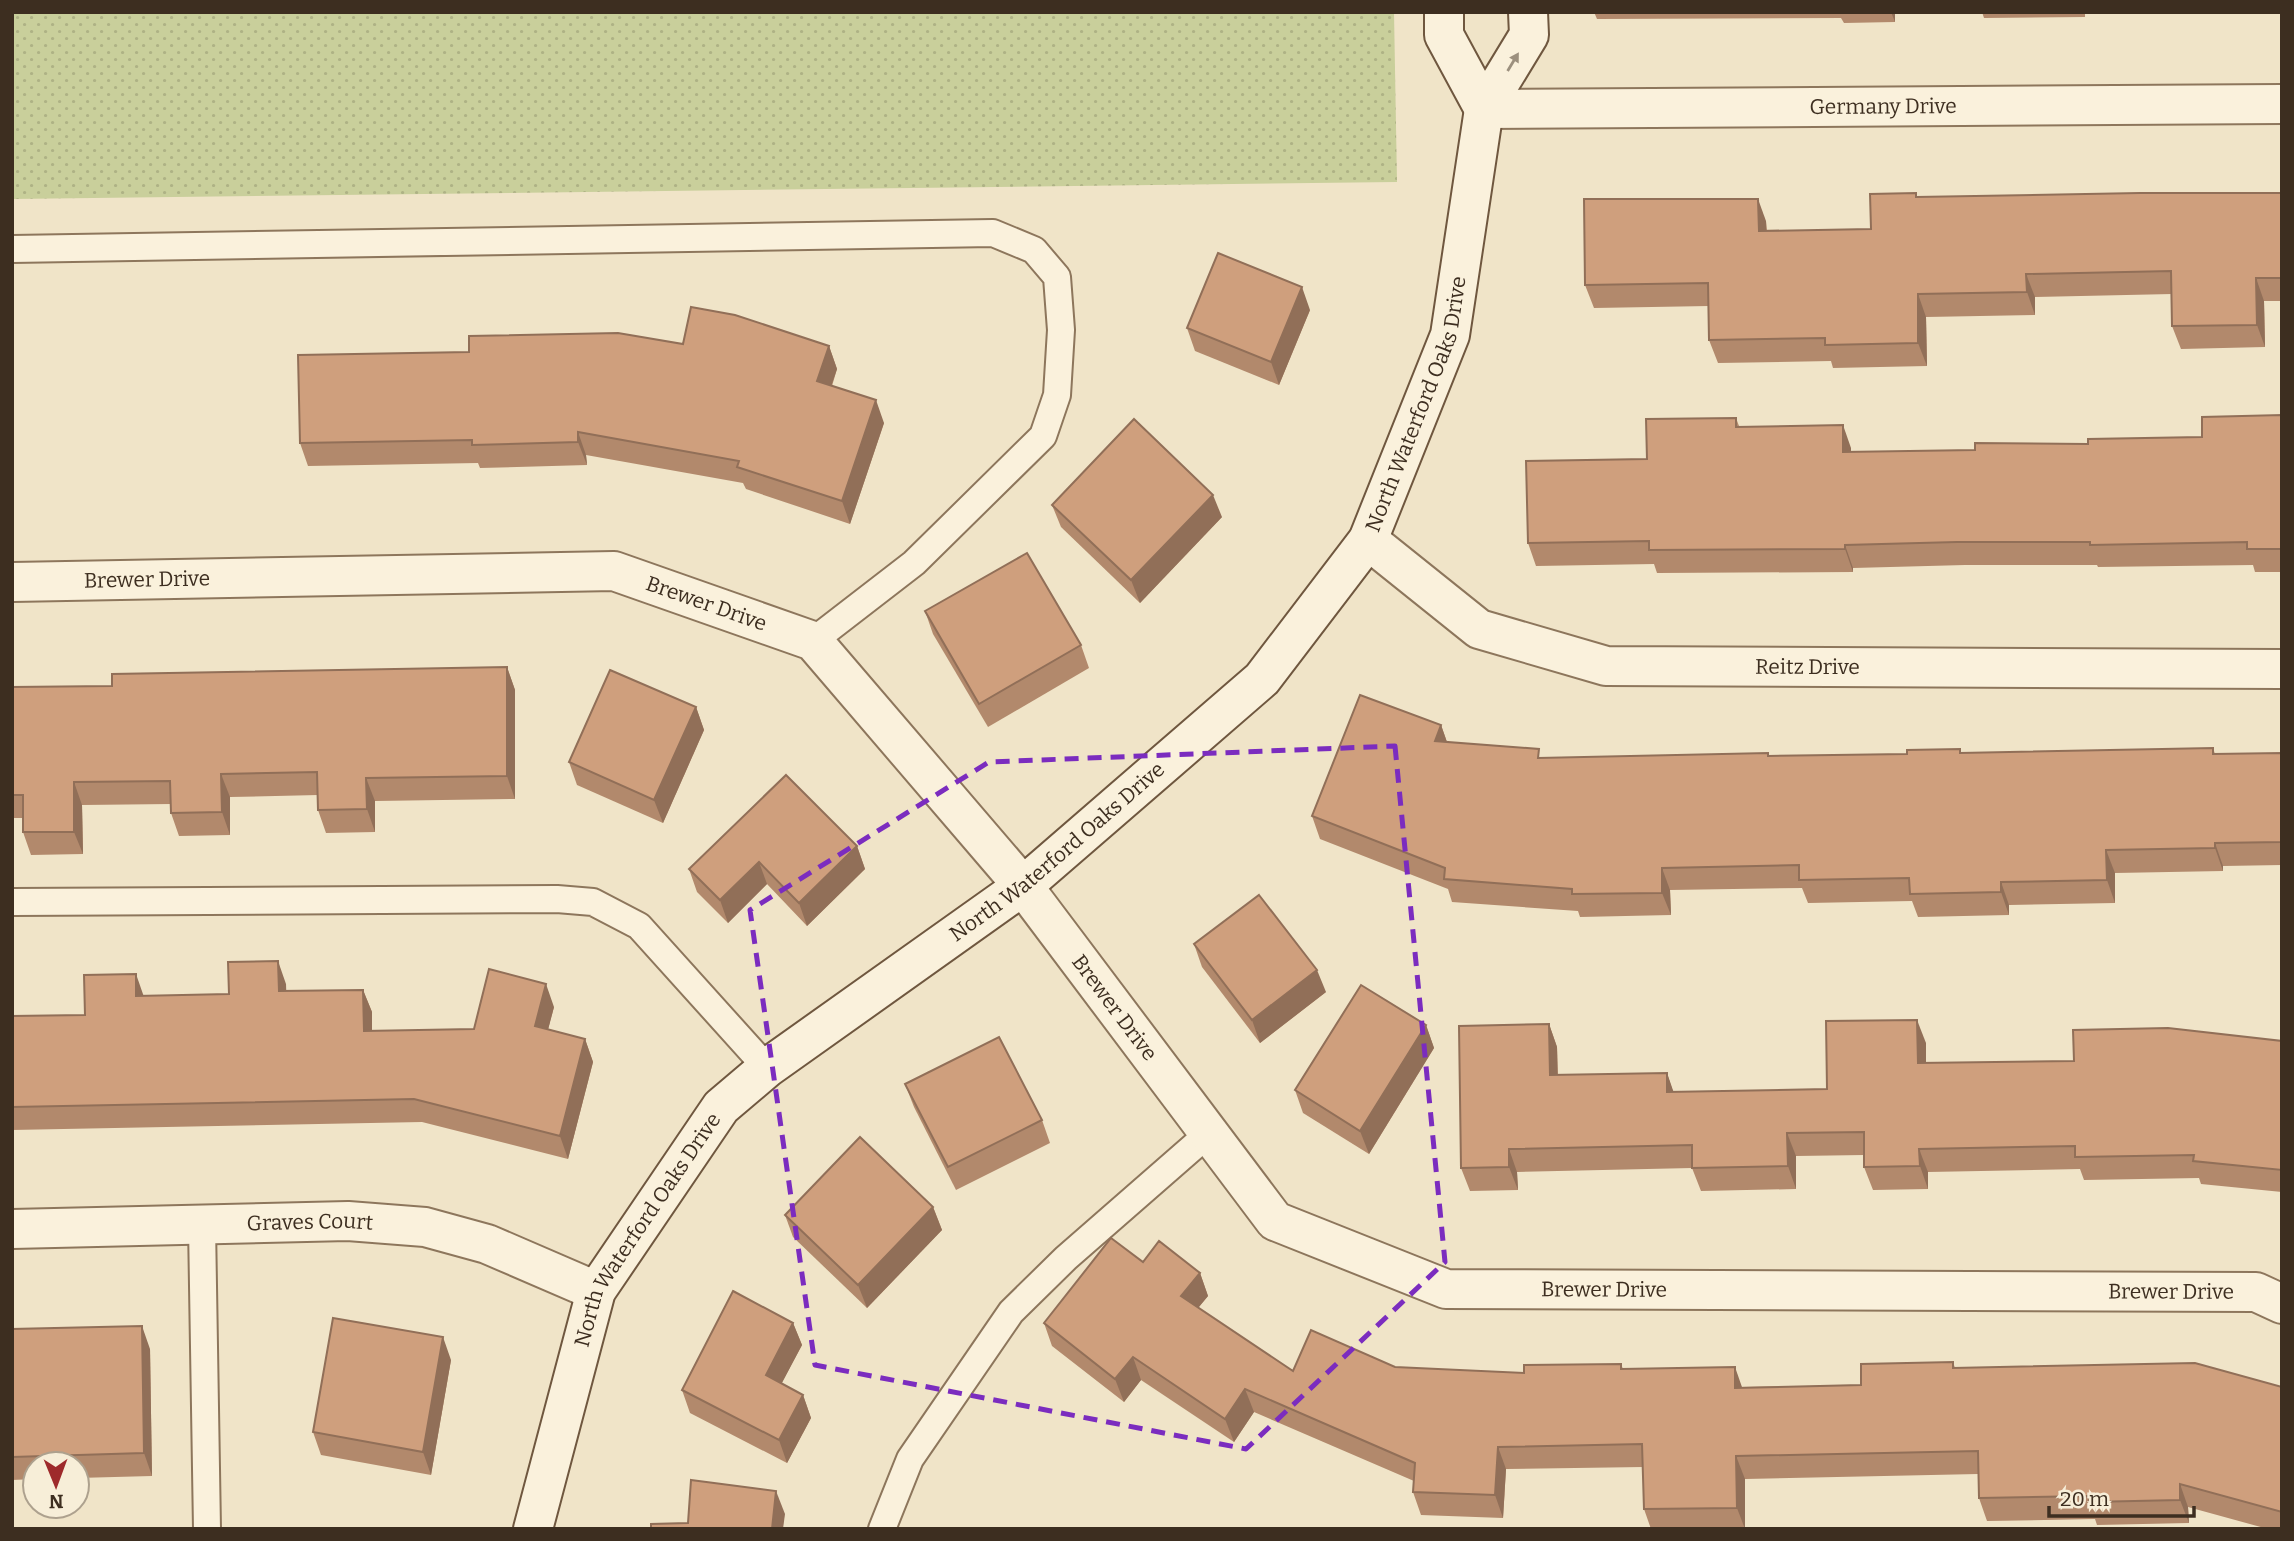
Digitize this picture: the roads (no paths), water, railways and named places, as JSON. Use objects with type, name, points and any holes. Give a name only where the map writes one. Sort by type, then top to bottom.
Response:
[{"type":"street","points":[[1444,12],[1444,35],[1484,109]]},
{"type":"street","name":"North Waterford Oaks Drive","points":[[533,1529],[596,1291],[721,1107],[767,1068],[1023,886],[1262,679],[1368,540],[1450,335],[1484,109],[1530,35],[1528,12]]},
{"type":"street","name":"Germany Drive","points":[[1484,109],[2282,104]]},
{"type":"street","name":"Reitz Drive","points":[[1368,540],[1479,629],[1606,666],[2282,668]]},
{"type":"street","name":"Brewer Drive","points":[[12,582],[614,571],[813,641],[1023,886],[1275,1221],[1446,1289],[2256,1292],[2282,1304]]},
{"type":"street","name":"Graves Court","points":[[12,1229],[348,1221],[425,1227],[487,1244],[596,1291]]},
{"type":"lane","points":[[12,249],[993,233],[1034,250],[1057,276],[1060,330],[1057,395],[1043,436],[914,563],[813,641]]},
{"type":"lane","points":[[12,902],[557,899],[593,902],[639,926],[767,1068]]},
{"type":"lane","points":[[882,1529],[910,1459],[1012,1312],[1066,1258],[1208,1134]]},
{"type":"lane","points":[[202,1225],[206,1529]]}]
